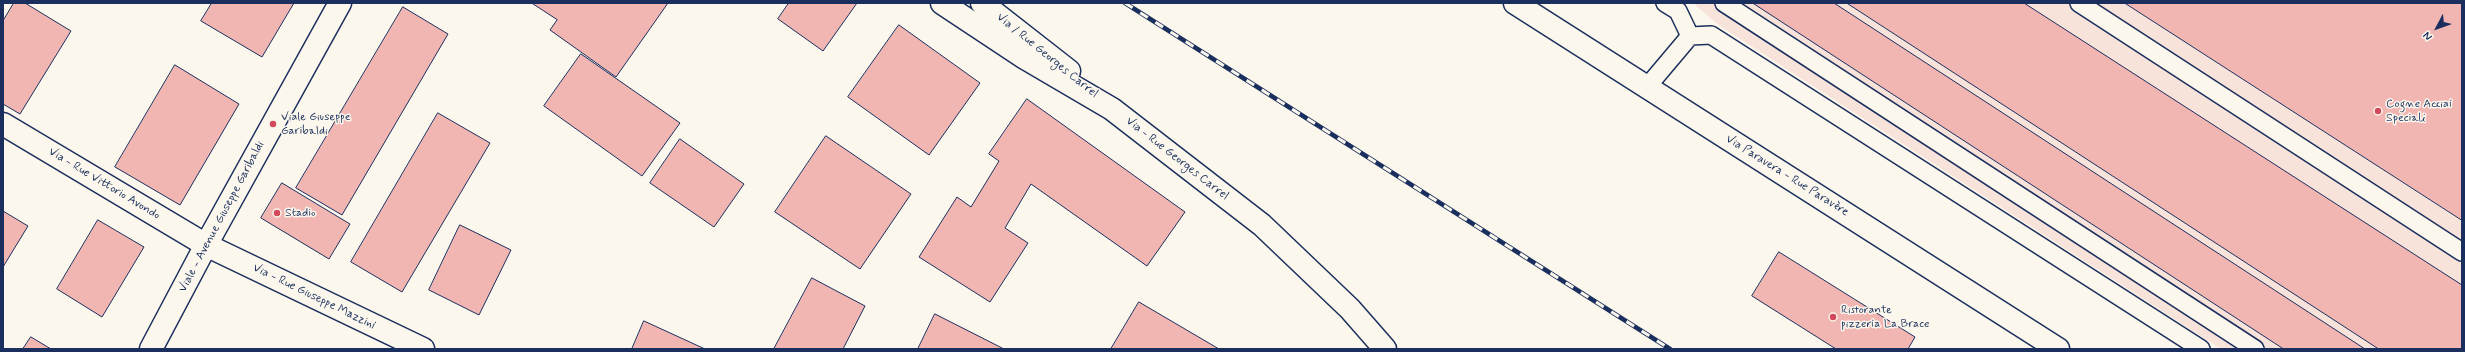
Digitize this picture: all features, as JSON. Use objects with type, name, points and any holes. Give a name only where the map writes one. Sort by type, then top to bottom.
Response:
[{"type":"street","name":"Viale - Avenue Giuseppe Garibaldi","points":[[151,349],[206,245],[340,3]]},
{"type":"street","name":"Via - Rue Georges Carrel","points":[[942,3],[1025,58],[1112,109],[1262,225],[1350,309],[1385,349]]},
{"type":"street","name":"Via / Rue Georges Carrel","points":[[982,3],[998,11],[1072,73],[1112,109]]},
{"type":"street","name":"Via Paravera - Rue Paravère","points":[[1515,3],[2058,349]]},
{"type":"street","name":"Via - Rue Vittorio Avondo","points":[[3,124],[206,245]]},
{"type":"street","name":"Via - Rue Giuseppe Mazzini","points":[[206,245],[423,349]]},
{"type":"lane","points":[[1665,3],[1678,11],[1690,36]]},
{"type":"lane","points":[[1724,3],[2255,349]]},
{"type":"lane","points":[[2079,3],[2462,252]]},
{"type":"lane","points":[[1647,87],[1690,36],[1711,35],[2201,349]]},
{"type":"shaded area","name":"Cogne Acciai Speciali","points":[[1693,3],[2462,3],[2462,349],[2221,349],[1720,26]]},
{"type":"building","points":[[14,3],[25,3],[71,31],[20,114],[3,104],[3,21]]},
{"type":"building","points":[[212,3],[294,3],[262,57],[201,21]]},
{"type":"building","points":[[532,3],[668,3],[616,77],[550,30],[557,20]]},
{"type":"building","points":[[789,3],[857,3],[823,51],[778,19]]},
{"type":"building","points":[[1753,3],[1834,3],[2365,349],[2284,349]]},
{"type":"building","points":[[1847,3],[2024,3],[2462,285],[2462,349],[2379,349]]},
{"type":"building","name":"Cogne Acciai Speciali","points":[[2125,3],[2462,3],[2462,220]]},
{"type":"building","points":[[403,7],[448,34],[342,215],[296,188]]},
{"type":"building","points":[[899,25],[980,83],[929,155],[848,97]]},
{"type":"building","points":[[581,54],[680,123],[642,176],[544,106]]},
{"type":"building","points":[[175,65],[239,104],[180,205],[115,167]]},
{"type":"building","points":[[1027,99],[1185,212],[1147,266],[1031,184],[1005,228],[1028,243],[990,302],[919,257],[957,197],[971,207],[999,161],[989,154]]},
{"type":"building","points":[[438,113],[490,143],[402,292],[351,262]]},
{"type":"building","points":[[826,136],[911,194],[860,269],[775,212]]},
{"type":"building","points":[[680,139],[744,184],[714,227],[650,183]]},
{"type":"building","points":[[282,183],[350,224],[329,259],[261,218]]},
{"type":"building","points":[[3,211],[28,226],[3,267]]},
{"type":"building","points":[[98,220],[144,247],[102,317],[57,289]]},
{"type":"building","points":[[460,225],[511,250],[479,315],[429,290]]},
{"type":"building","name":"Ristorante pizzeria La Brace","points":[[1779,252],[1915,337],[1908,349],[1836,349],[1752,296]]},
{"type":"building","points":[[812,278],[865,306],[843,349],[774,349]]},
{"type":"building","points":[[1139,302],[1219,349],[1111,349]]},
{"type":"building","points":[[935,314],[1004,349],[918,349]]},
{"type":"building","points":[[644,321],[705,349],[632,349]]},
{"type":"building","points":[[31,337],[51,349],[23,349]]},
{"type":"railway","points":[[1125,3],[1670,349]]},
{"type":"place","name":"Cogne Acciai Speciali","points":[[2378,111]]},
{"type":"place","name":"Viale Giuseppe Garibaldi","points":[[273,124]]},
{"type":"place","name":"Stadio","points":[[277,213]]},
{"type":"place","name":"Ristorante pizzeria La Brace","points":[[1833,317]]}]
